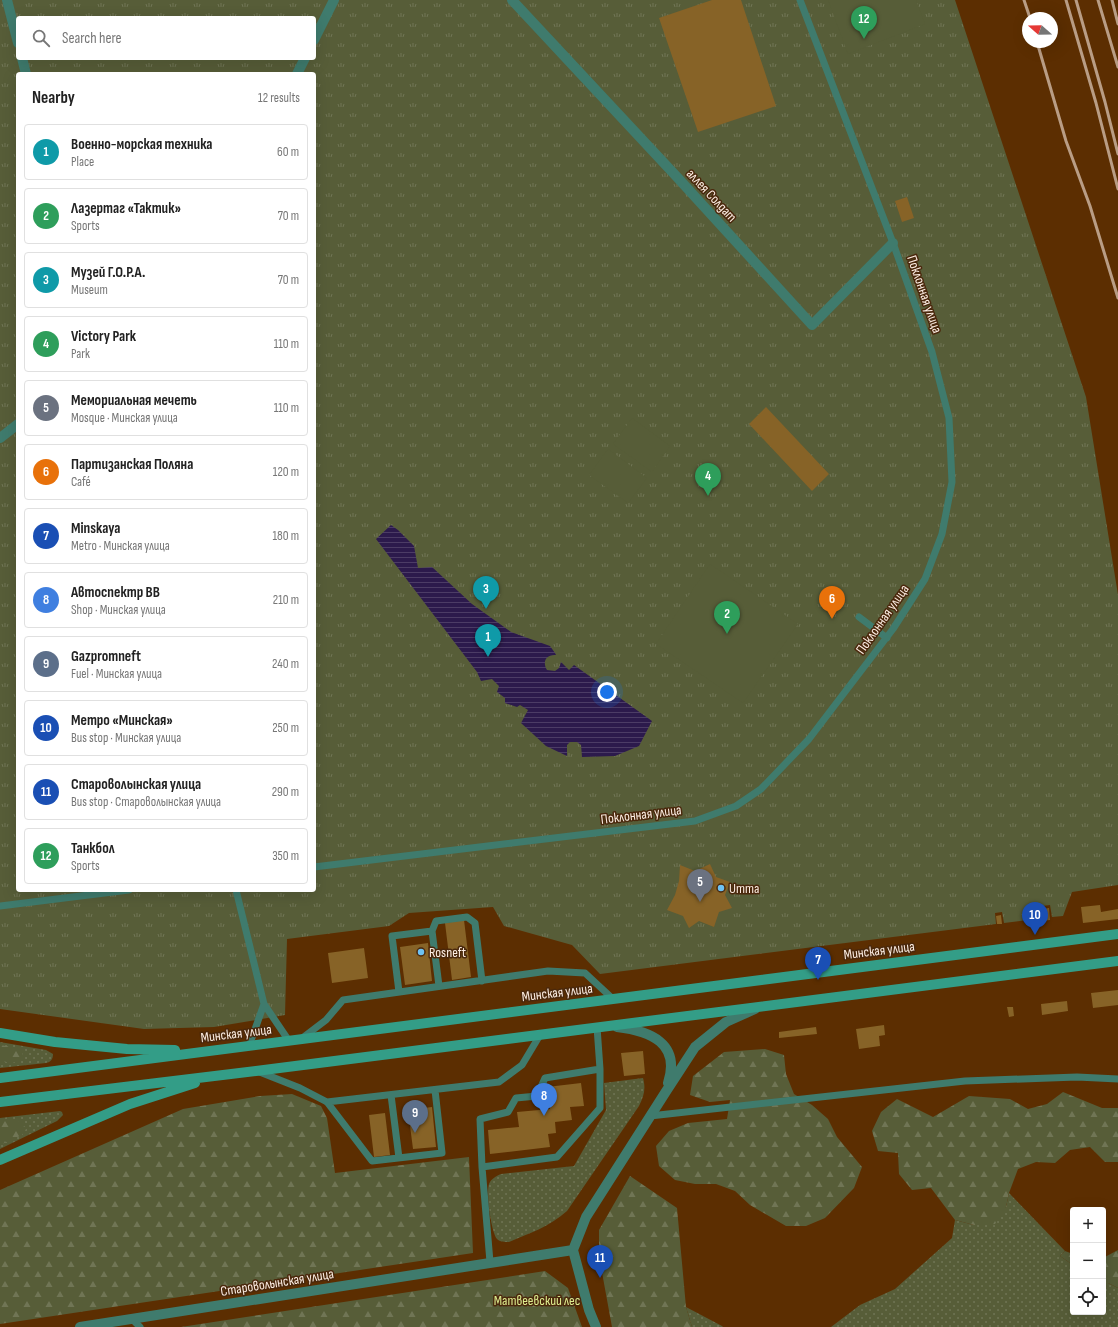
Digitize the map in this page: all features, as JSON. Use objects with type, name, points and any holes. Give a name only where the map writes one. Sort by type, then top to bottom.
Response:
[{"type":"main road","name":"Минская улица","points":[[0,1078],[1118,934]]},
{"type":"main road","points":[[0,1102],[217,1076],[1118,961]]},
{"type":"main road","points":[[0,1033],[55,1042],[127,1049],[211,1051]]},
{"type":"main road","points":[[0,1160],[130,1104],[217,1076]]},
{"type":"street","points":[[7,0],[16,35]]},
{"type":"street","points":[[316,36],[334,0]]},
{"type":"street","name":"аллея Солдат","points":[[512,0],[812,325],[893,243]]},
{"type":"street","points":[[22,60],[26,72]]},
{"type":"street","points":[[298,72],[304,60]]},
{"type":"street","points":[[0,438],[16,426]]},
{"type":"street","points":[[596,1327],[589,1310],[573,1250],[586,1218],[695,1047],[726,1022],[758,1007]]},
{"type":"street","points":[[610,1026],[647,1033],[659,1040],[667,1051],[670,1059],[671,1074],[665,1093]]},
{"type":"street","name":"Староволынская улица","points":[[80,1327],[573,1250]]},
{"type":"lane","name":"Поклонная улица","points":[[316,867],[695,821],[736,806],[761,789],[809,739],[887,638],[925,579],[942,534],[952,482],[949,418],[932,352],[893,243],[800,0]]},
{"type":"lane","points":[[859,617],[887,638]]},
{"type":"lane","points":[[0,906],[113,892]]},
{"type":"lane","points":[[236,892],[264,1004],[289,1040]]},
{"type":"lane","points":[[439,986],[432,930],[436,921],[467,917],[474,923],[482,981]]},
{"type":"lane","points":[[399,992],[392,936],[432,930]]},
{"type":"lane","points":[[301,1039],[326,1020],[343,1000],[548,971],[585,973],[613,999]]},
{"type":"lane","points":[[249,1046],[264,1004]]},
{"type":"lane","points":[[482,1167],[557,1157],[600,1108],[600,1069],[597,1027]]},
{"type":"lane","points":[[327,1102],[498,1082],[522,1065],[540,1034]]},
{"type":"lane","points":[[490,1262],[482,1167],[480,1119],[508,1112],[516,1098],[537,1096],[545,1078],[600,1069]]},
{"type":"lane","points":[[256,1071],[300,1088],[327,1102],[372,1162],[442,1153],[435,1090]]},
{"type":"lane","points":[[650,1116],[965,1081],[1077,1077],[1118,1079]]},
{"type":"lane","points":[[391,1095],[399,1158]]},
{"type":"lane","points":[[132,1319],[140,1327]]},
{"type":"green space","points":[[0,0],[955,0],[1086,397],[1118,595],[1118,885],[1072,892],[1063,916],[1052,917],[1050,905],[1027,908],[1028,920],[1004,923],[1002,912],[995,913],[996,924],[600,974],[572,945],[504,926],[493,907],[409,913],[389,926],[287,939],[285,1015],[214,1027],[144,1029],[0,1009]]},
{"type":"green space","points":[[828,0],[916,0],[925,24],[848,54]]},
{"type":"green space","points":[[632,418],[670,446],[652,472],[613,444]]},
{"type":"green space","points":[[608,449],[647,478],[628,503],[589,475]]},
{"type":"green space","points":[[710,564],[798,624],[743,703],[656,644]]},
{"type":"green space","points":[[0,1042],[46,1050],[53,1054],[53,1057],[46,1063],[0,1068]]},
{"type":"green space","points":[[0,1045],[18,1048],[23,1054],[18,1061],[0,1062]]},
{"type":"green space","points":[[765,1049],[784,1055],[786,1074],[794,1094],[812,1105],[828,1119],[837,1137],[862,1167],[854,1188],[825,1218],[806,1226],[786,1226],[750,1205],[735,1191],[716,1184],[695,1184],[675,1180],[659,1166],[656,1146],[669,1131],[688,1123],[727,1119],[730,1100],[710,1102],[690,1095],[693,1076],[724,1052]]},
{"type":"green space","points":[[643,1078],[644,1092],[639,1106],[567,1211],[546,1225],[509,1242],[504,1242],[497,1239],[491,1221],[489,1204],[488,1189],[491,1181],[501,1174],[574,1166],[606,1110],[604,1083]]},
{"type":"green space","points":[[1063,1092],[1102,1108],[1118,1108],[1118,1162],[1105,1162],[1090,1147],[1070,1150],[1055,1163],[1036,1162],[1018,1169],[1009,1193],[1006,1207],[995,1224],[974,1225],[955,1220],[931,1188],[912,1190],[899,1174],[898,1153],[878,1151],[872,1131],[881,1112],[897,1099],[933,1117],[969,1096],[1010,1099],[1028,1109],[1047,1104]]},
{"type":"green space","points":[[292,1094],[321,1106],[327,1118],[335,1173],[469,1157],[473,1253],[0,1324],[0,1190],[183,1109],[260,1096]]},
{"type":"green space","points":[[60,1111],[63,1115],[57,1121],[0,1149],[0,1118]]},
{"type":"green space","points":[[0,1120],[15,1120],[22,1122],[26,1129],[22,1135],[0,1145]]},
{"type":"green space","name":"Матвеевский лес","points":[[630,1176],[677,1208],[686,1307],[692,1327],[612,1327],[599,1256],[599,1230]]},
{"type":"green space","points":[[1009,1193],[1065,1251],[1060,1256],[1070,1263],[1070,1315],[1106,1315],[1106,1283],[1108,1283],[1118,1288],[1118,1327],[831,1327],[860,1305],[895,1289],[952,1238],[955,1220],[974,1225],[1006,1207]]},
{"type":"green space","points":[[1118,1250],[1118,1288],[1106,1283],[1106,1256]]},
{"type":"green space","points":[[1065,1251],[1070,1253],[1070,1263],[1060,1256]]},
{"type":"green space","name":"Матвеевский лес","points":[[545,1271],[568,1288],[582,1327],[181,1327]]},
{"type":"green space","points":[[686,1307],[722,1326],[723,1327],[692,1327]]},
{"type":"shaded area","points":[[391,525],[414,546],[418,568],[432,567],[472,604],[511,632],[550,646],[556,655],[547,657],[545,664],[547,670],[555,671],[559,668],[561,662],[569,670],[574,665],[652,721],[639,746],[615,756],[582,757],[581,745],[577,742],[570,742],[567,745],[567,756],[546,746],[521,723],[528,710],[520,705],[517,707],[505,703],[505,698],[497,692],[499,686],[492,679],[481,681],[477,672],[376,539]]},
{"type":"building","points":[[712,0],[741,0],[776,106],[698,132],[659,18]]},
{"type":"building","points":[[907,197],[914,218],[902,222],[895,201]]},
{"type":"building","points":[[766,407],[829,474],[812,491],[749,424]]},
{"type":"building","points":[[710,864],[716,877],[730,882],[725,895],[732,908],[719,912],[714,927],[699,921],[689,928],[683,916],[667,910],[675,895],[679,881],[680,865],[695,871]]},
{"type":"building","points":[[1100,905],[1101,912],[1118,909],[1118,919],[1083,923],[1081,907]]},
{"type":"building","points":[[1049,908],[1050,920],[1033,922],[1032,911]]},
{"type":"building","points":[[1001,915],[1002,924],[997,924],[996,916]]},
{"type":"building","points":[[464,920],[471,977],[452,980],[445,923]]},
{"type":"building","points":[[428,943],[432,981],[405,985],[400,947]]},
{"type":"building","points":[[364,948],[368,978],[332,983],[328,953]]},
{"type":"building","points":[[1118,990],[1118,1005],[1093,1008],[1091,993]]},
{"type":"building","points":[[1067,1001],[1068,1011],[1042,1015],[1041,1004]]},
{"type":"building","points":[[1007,1007],[1013,1007],[1014,1016],[1009,1017]]},
{"type":"building","points":[[884,1025],[885,1035],[879,1036],[880,1046],[859,1049],[856,1029]]},
{"type":"building","points":[[816,1027],[817,1034],[779,1038],[779,1032]]},
{"type":"building","points":[[643,1051],[645,1074],[624,1076],[621,1053]]},
{"type":"building","points":[[581,1083],[584,1106],[570,1107],[572,1120],[555,1122],[556,1133],[548,1134],[550,1147],[490,1154],[488,1130],[519,1127],[517,1112],[550,1109],[547,1087]]},
{"type":"building","points":[[432,1107],[436,1147],[413,1149],[408,1110]]},
{"type":"building","points":[[385,1113],[390,1155],[374,1157],[369,1115]]},
{"type":"railway","points":[[1024,0],[1028,12]]},
{"type":"railway","points":[[1066,0],[1096,103],[1118,189]]},
{"type":"railway","points":[[1076,0],[1118,154]]},
{"type":"railway","points":[[1098,0],[1118,67]]},
{"type":"railway","points":[[1112,0],[1118,24]]},
{"type":"railway","points":[[1039,48],[1066,141],[1090,206],[1118,298]]},
{"type":"place","name":"Танкбол","points":[[864,39]]},
{"type":"place","name":"Victory Park","points":[[708,496]]},
{"type":"place","name":"Музей Г.О.Р.А.","points":[[486,609]]},
{"type":"place","name":"Партизанская Поляна","points":[[832,619]]},
{"type":"place","name":"Лазертаг «Тактик»","points":[[727,634]]},
{"type":"place","name":"Военно-морская техника","points":[[488,657]]},
{"type":"place","name":"Umma","points":[[721,888]]},
{"type":"place","name":"Мемориальная мечеть","points":[[700,902]]},
{"type":"place","name":"Метро «Минская»","points":[[1035,935]]},
{"type":"place","name":"Rosneft","points":[[421,952]]},
{"type":"place","name":"Minskaya","points":[[818,980]]},
{"type":"place","name":"Автоспектр ВВ","points":[[544,1116]]},
{"type":"place","name":"Gazpromneft","points":[[415,1133]]},
{"type":"place","name":"Староволынская улица","points":[[600,1278]]}]
